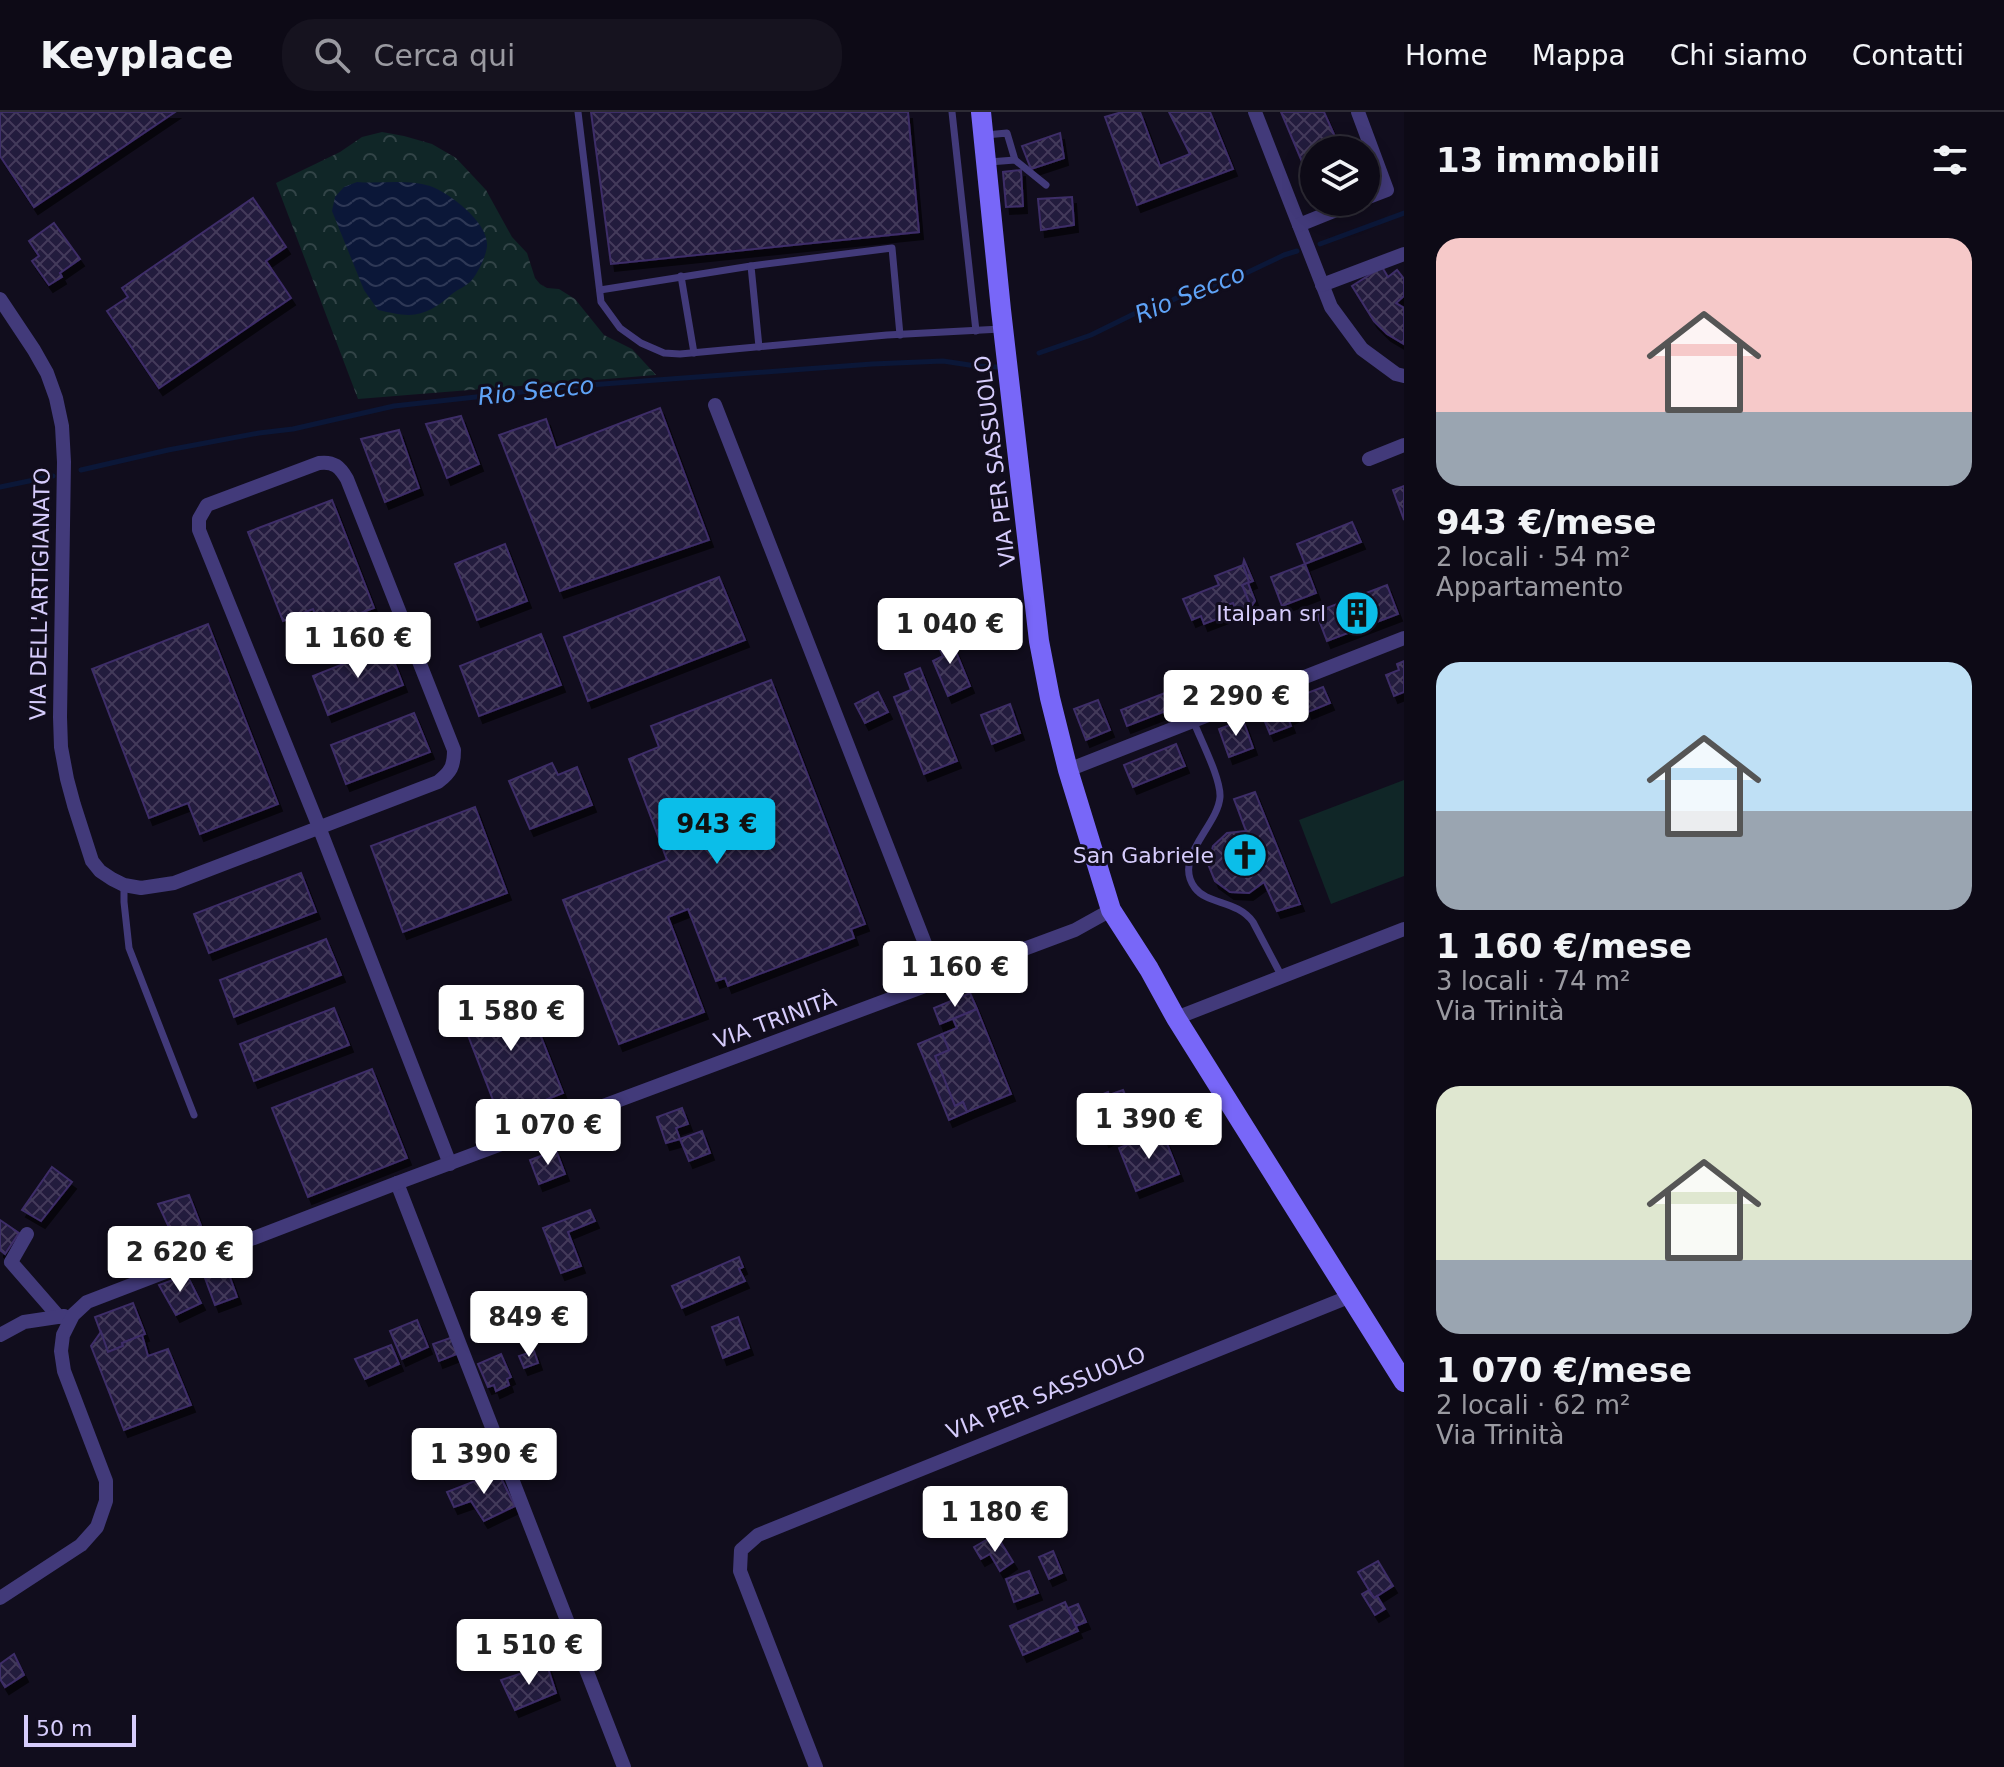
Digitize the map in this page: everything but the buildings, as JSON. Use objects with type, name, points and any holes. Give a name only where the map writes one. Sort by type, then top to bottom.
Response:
[{"type":"main road","name":"VIA PER SASSUOLO","points":[[981,112],[1039,641],[1068,770],[1111,910],[1404,1382]]},
{"type":"street","points":[[1255,112],[1331,307],[1362,349],[1396,374],[1404,376]]},
{"type":"street","points":[[1358,112],[1367,136]]},
{"type":"street","points":[[1380,171],[1387,190],[1380,193]]},
{"type":"street","points":[[1299,225],[1321,216]]},
{"type":"street","points":[[1322,285],[1404,254]]},
{"type":"street","name":"VIA DELL'ARTIGIANATO","points":[[0,299],[47,373],[59,409],[64,462],[61,747],[74,805],[92,861],[100,871],[124,885]]},
{"type":"street","points":[[715,405],[940,982]]},
{"type":"street","points":[[1369,459],[1404,445]]},
{"type":"street","points":[[124,885],[141,888],[174,883],[319,827],[438,782],[449,774],[454,764],[454,750],[347,479],[335,464],[319,463],[207,505],[199,519],[199,530],[319,827],[450,1164]]},
{"type":"street","points":[[1068,770],[1404,638]]},
{"type":"street","name":"VIA TRINITÀ","points":[[0,1335],[24,1322],[66,1316],[87,1302],[397,1183],[940,982],[1075,930],[1111,910]]},
{"type":"street","points":[[1176,1018],[1404,929]]},
{"type":"street","points":[[397,1183],[624,1767]]},
{"type":"street","points":[[0,1598],[81,1545],[97,1527],[106,1501],[106,1481],[64,1371],[61,1351],[66,1316],[11,1262],[27,1234]]},
{"type":"street","name":"VIA PER SASSUOLO","points":[[816,1767],[740,1571],[741,1550],[758,1535],[1351,1296]]},
{"type":"lane","points":[[578,112],[601,302],[620,328],[641,343],[664,353],[694,353],[1004,329]]},
{"type":"lane","points":[[952,112],[976,331]]},
{"type":"lane","points":[[984,135],[1007,133],[1015,160],[1046,185]]},
{"type":"lane","points":[[987,162],[1015,160]]},
{"type":"lane","points":[[600,290],[892,248],[900,335]]},
{"type":"lane","points":[[751,266],[759,347]]},
{"type":"lane","points":[[681,276],[694,353]]},
{"type":"lane","points":[[1193,720],[1218,783],[1220,797],[1190,862],[1190,878],[1203,895],[1247,913],[1282,977]]},
{"type":"lane","points":[[124,885],[129,948],[194,1115]]},
{"type":"green space","points":[[382,132],[432,144],[456,158],[486,190],[512,237],[527,253],[540,284],[559,289],[575,299],[604,335],[632,349],[656,375],[358,399],[276,183],[340,152],[362,137]]},
{"type":"green space","points":[[1404,780],[1404,876],[1331,904],[1299,820]]},
{"type":"water","points":[[357,182],[403,182],[430,186],[467,210],[482,228],[487,246],[472,280],[437,305],[415,315],[378,310],[364,290],[332,211],[335,197],[344,187]]},
{"type":"waterway","name":"Rio Secco","points":[[1320,244],[1404,213]]},
{"type":"waterway","name":"Rio Secco","points":[[1039,353],[1091,335],[1190,291],[1221,285],[1297,251]]},
{"type":"waterway","name":"Rio Secco","points":[[81,470],[394,406],[576,386],[872,364],[943,361],[997,367]]},
{"type":"waterway","name":"Rio Secco","points":[[0,487],[53,476]]},
{"type":"place","name":"Italpan srl","points":[[1357,613]]},
{"type":"place","name":"San Gabriele","points":[[1245,855]]}]
